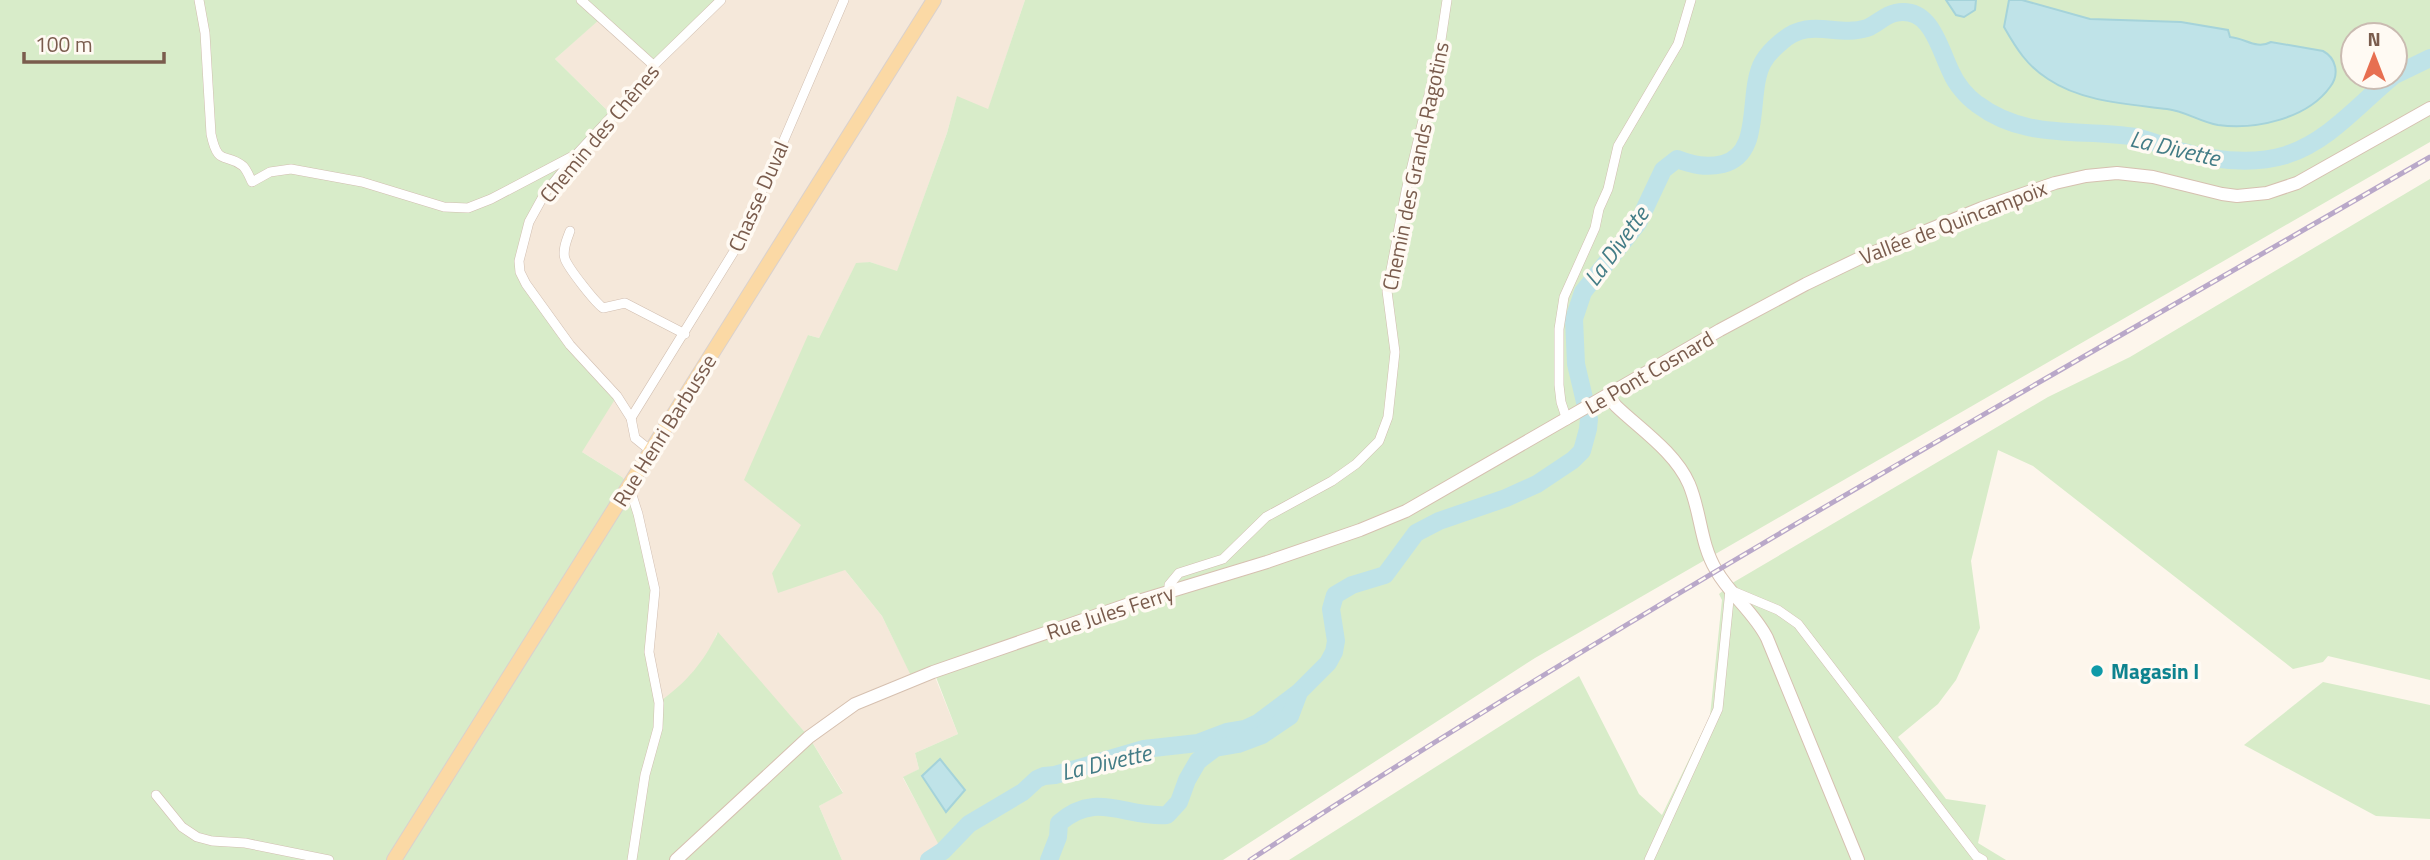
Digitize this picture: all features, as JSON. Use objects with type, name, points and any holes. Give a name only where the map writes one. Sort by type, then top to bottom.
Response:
[{"type":"main road","name":"Rue Henri Barbusse","points":[[394,860],[934,0]]},
{"type":"main road","name":"Vallée de Quincampoix","points":[[1720,330],[1860,258],[2036,188],[2079,177],[2117,173],[2153,177],[2230,195],[2267,194],[2297,183],[2430,108]]},
{"type":"main road","name":"Le Pont Cosnard","points":[[1572,417],[1720,330]]},
{"type":"main road","points":[[1608,396],[1682,472],[1693,494],[1707,551],[1716,570],[1730,590],[1754,615],[1767,638],[1858,860]]},
{"type":"main road","name":"Rue Jules Ferry","points":[[676,860],[809,737],[855,704],[946,668],[1360,530],[1406,510],[1572,417]]},
{"type":"street","points":[[200,0],[214,147],[221,157],[243,167],[253,182],[270,172],[291,169],[362,182],[444,207],[468,208],[576,155]]},
{"type":"street","points":[[581,0],[651,63],[652,68]]},
{"type":"street","name":"Chemin des Chênes","points":[[651,451],[635,438],[631,418],[617,396],[570,345],[526,284],[520,272],[519,261],[530,222],[545,194],[576,155],[649,76],[652,68],[722,0]]},
{"type":"street","name":"Chasse Duval","points":[[631,418],[741,240],[844,0]]},
{"type":"street","name":"Chemin des Grands Ragotins","points":[[1170,592],[1169,586],[1173,578],[1180,573],[1223,559],[1266,517],[1332,481],[1356,464],[1379,441],[1388,417],[1395,352],[1387,291],[1409,178],[1439,53],[1447,0]]},
{"type":"street","points":[[1572,417],[1561,402],[1559,385],[1559,329],[1564,297],[1595,228],[1618,146],[1678,44],[1691,0]]},
{"type":"street","points":[[570,231],[564,248],[565,259],[595,302],[603,308],[625,303],[685,334]]},
{"type":"street","points":[[629,486],[655,590],[649,652],[659,703],[658,729],[645,775],[632,860]]},
{"type":"street","points":[[1648,860],[1718,709],[1730,590],[1778,610],[1798,624],[1976,856],[1983,860]]},
{"type":"street","points":[[156,795],[182,827],[197,837],[212,841],[245,843],[329,860]]},
{"type":"shaded area","points":[[721,0],[1025,0],[988,110],[957,97],[947,133],[897,272],[870,262],[856,264],[819,338],[808,335],[802,525],[772,573],[845,570],[882,616],[913,679],[933,672],[958,734],[915,753],[919,769],[903,778],[943,851],[929,860],[842,860],[819,806],[843,792],[809,737],[717,633],[710,650],[692,675],[659,703],[622,477],[582,452],[570,345],[520,272],[523,239],[545,193],[613,116],[555,59],[600,18]]},
{"type":"green space","points":[[0,0],[721,0],[652,67],[600,19],[555,59],[613,116],[545,193],[519,261],[526,284],[617,396],[582,452],[622,477],[629,486],[655,590],[649,638],[659,702],[693,671],[718,632],[809,737],[843,793],[819,806],[842,860],[0,860]]},
{"type":"green space","points":[[1025,0],[2430,0],[2430,142],[1535,658],[1223,860],[929,860],[942,851],[903,777],[919,769],[915,753],[958,734],[934,672],[913,680],[882,616],[845,570],[778,593],[772,573],[801,525],[744,480],[808,335],[819,338],[856,263],[870,262],[897,271],[947,133],[957,96],[988,109]]},
{"type":"green space","points":[[2430,179],[2430,680],[2328,656],[2323,662],[2293,669],[2033,466],[1998,450],[1971,561],[1980,628],[1956,680],[1938,704],[1898,737],[1946,799],[1986,805],[1978,843],[2006,860],[1289,860],[1579,676],[1639,794],[1662,815],[1710,716],[1722,600],[1719,594],[1734,582],[2048,397],[2130,357]]},
{"type":"green space","points":[[2323,682],[2430,705],[2430,819],[2376,816],[2244,745]]},
{"type":"water","points":[[1946,0],[1976,0],[1975,10],[1964,17],[1956,15]]},
{"type":"water","points":[[2009,0],[2022,0],[2090,19],[2181,22],[2228,30],[2230,37],[2255,44],[2271,42],[2323,51],[2334,62],[2335,77],[2330,87],[2308,107],[2279,120],[2248,126],[2218,125],[2174,110],[2090,97],[2061,87],[2034,68],[2023,56],[2004,27]]},
{"type":"water","points":[[940,759],[965,790],[946,812],[922,776]]},
{"type":"waterway","name":"La Divette","points":[[929,860],[943,851],[969,824],[1023,792],[1044,776],[1144,749],[1198,743],[1258,723],[1298,693],[1328,663],[1336,641],[1331,609],[1335,595],[1352,585],[1385,575],[1416,533],[1439,521],[1506,498],[1537,484],[1573,460],[1582,451],[1589,419],[1576,364],[1574,319],[1583,292],[1638,223],[1663,170],[1677,159],[1711,166],[1736,158],[1749,135],[1755,89],[1763,62],[1776,46],[1792,34],[1813,29],[1845,31],[1867,28],[1891,14],[1907,12],[1917,15],[1932,30],[1953,77],[1962,90],[1996,116],[2034,128],[2136,137],[2189,154],[2217,159],[2259,160],[2302,149],[2329,132],[2376,91]]},
{"type":"waterway","name":"La Divette","points":[[2409,68],[2430,58]]},
{"type":"waterway","name":"La Divette","points":[[1049,860],[1058,837],[1059,823],[1086,808],[1111,808],[1167,815],[1179,802],[1198,761],[1215,748],[1238,744],[1262,735],[1290,716],[1298,695]]},
{"type":"railway","points":[[1250,860],[1395,767],[1688,588],[2430,157]]},
{"type":"place","name":"Magasin I","points":[[2097,671]]}]
